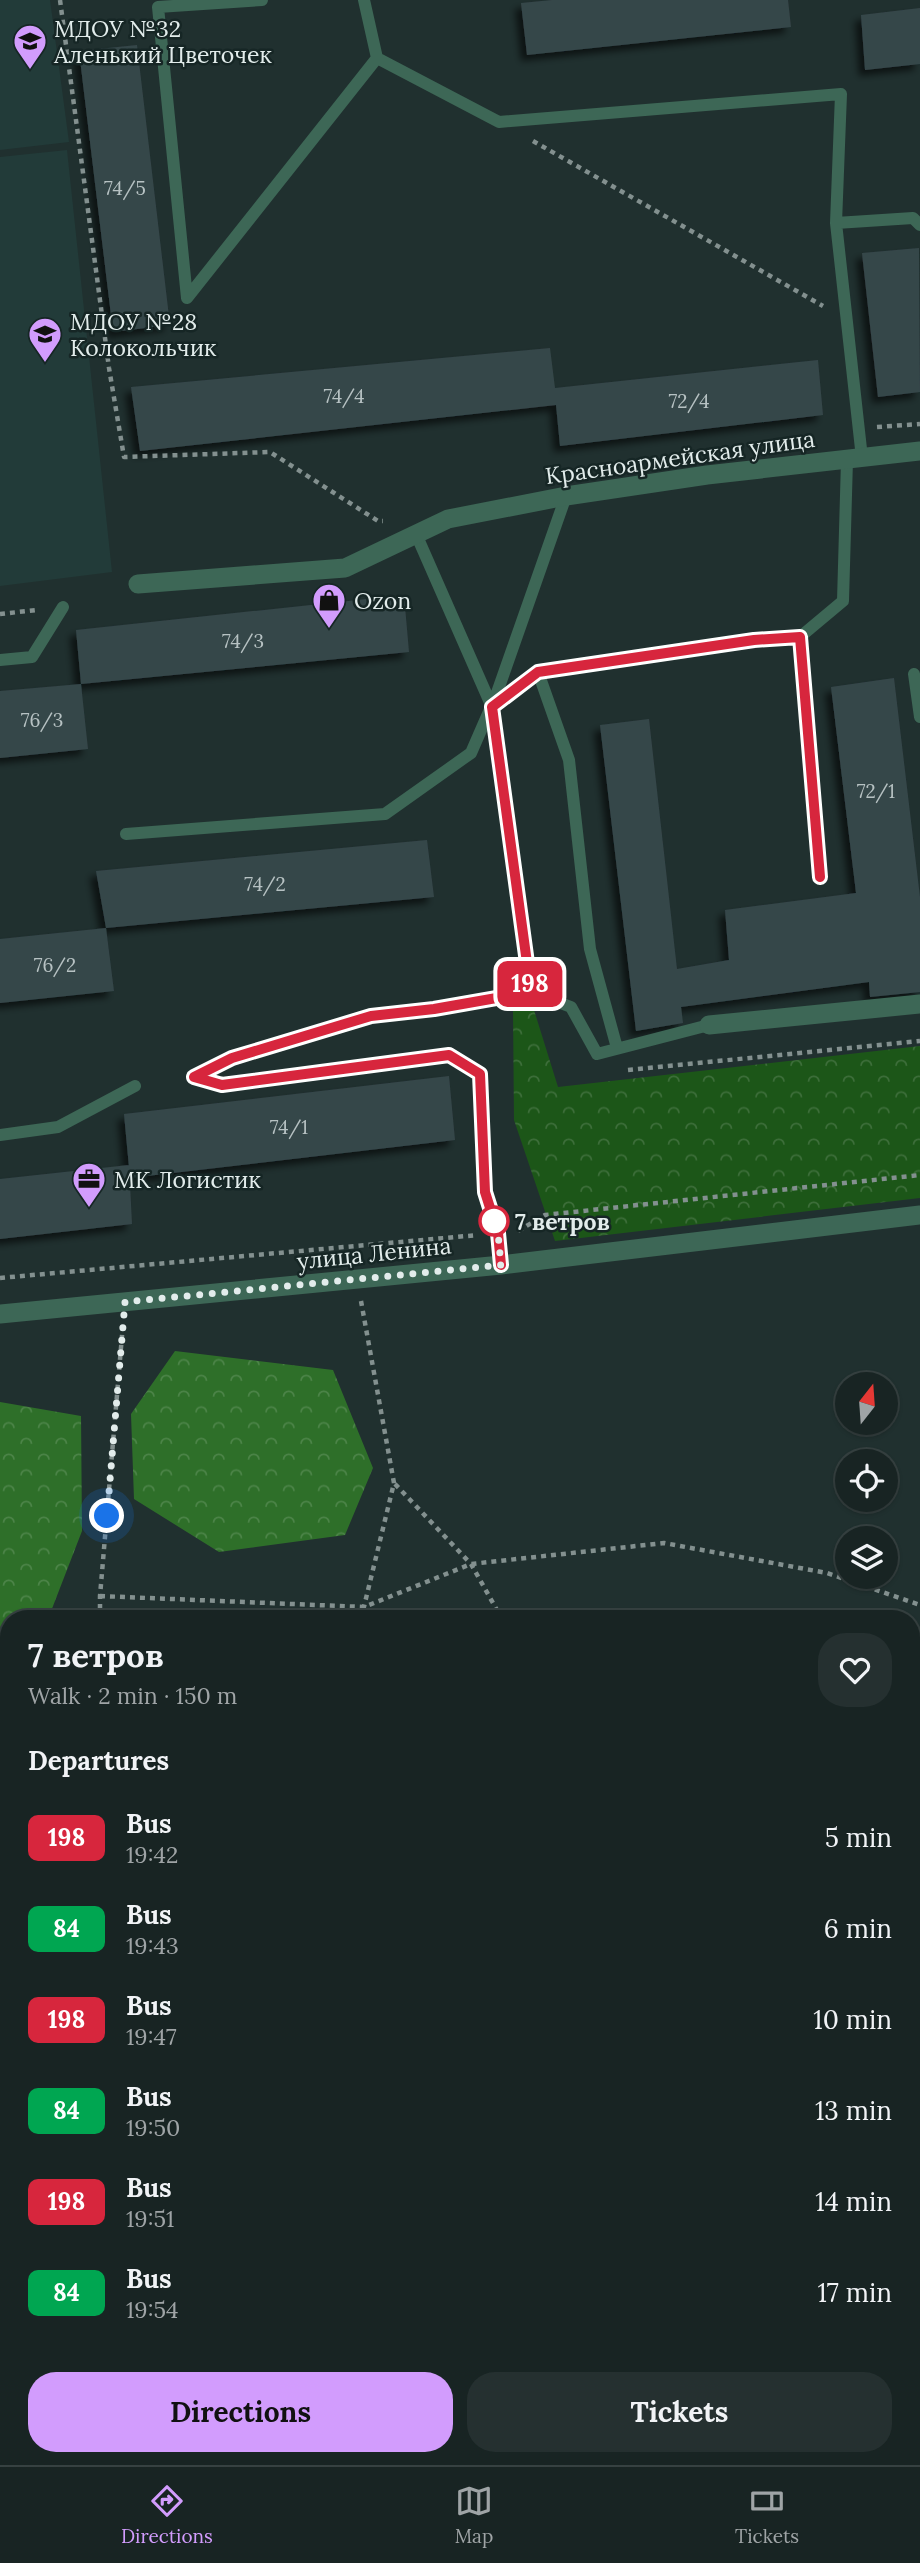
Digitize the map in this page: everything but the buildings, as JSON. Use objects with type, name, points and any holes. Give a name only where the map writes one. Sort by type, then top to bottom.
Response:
[{"type":"street","name":"Красноармейская улица","points":[[138,584],[345,568],[448,519],[566,496],[707,474],[920,451]]},
{"type":"street","points":[[709,1025],[920,1004]]},
{"type":"street","name":"улица Ленина","points":[[0,1314],[501,1265],[920,1215]]},
{"type":"lane","points":[[262,0],[158,8],[187,298],[377,58]]},
{"type":"lane","points":[[364,0],[377,58],[499,122],[841,94],[836,223],[858,428],[843,601],[800,637],[754,640],[538,672],[492,707]]},
{"type":"lane","points":[[836,223],[913,218],[920,225]]},
{"type":"lane","points":[[126,834],[385,814],[471,752],[492,707],[566,496]]},
{"type":"lane","points":[[416,534],[492,707],[531,992]]},
{"type":"lane","points":[[0,660],[32,657],[63,607]]},
{"type":"lane","points":[[800,637],[820,877]]},
{"type":"lane","points":[[538,672],[569,761],[590,949],[617,1048]]},
{"type":"lane","points":[[914,674],[920,717]]},
{"type":"lane","points":[[501,1265],[498,1233],[485,1192],[480,1074],[449,1055],[222,1085],[194,1077],[232,1058],[371,1016],[434,1009],[531,992],[571,1007],[597,1054],[709,1025]]},
{"type":"lane","points":[[0,1135],[58,1127],[135,1086]]},
{"type":"path","points":[[60,0],[109,368],[124,457],[270,452],[378,521],[390,520]]},
{"type":"path","points":[[499,122],[845,318]]},
{"type":"path","points":[[858,428],[920,424]]},
{"type":"path","points":[[0,614],[63,607]]},
{"type":"path","points":[[626,1070],[920,1041]]},
{"type":"path","points":[[0,1278],[498,1233],[521,1230],[545,1215],[920,1175]]},
{"type":"path","points":[[357,1279],[394,1483],[363,1610]]},
{"type":"path","points":[[100,1610],[125,1302]]},
{"type":"path","points":[[394,1483],[471,1564],[497,1610]]},
{"type":"path","points":[[100,1596],[364,1607],[471,1564],[664,1543],[827,1573],[920,1605]]},
{"type":"shaded area","name":"МДОУ №32 Аленький Цветочек","points":[[0,0],[50,0],[69,142],[0,150]]},
{"type":"shaded area","name":"МДОУ №28 Колокольчик","points":[[67,150],[112,572],[0,586],[0,157]]},
{"type":"green space","points":[[534,1010],[558,1087],[920,1046],[920,1198],[555,1241],[514,1120],[513,1011]]},
{"type":"green space","points":[[175,1351],[333,1370],[373,1468],[345,1535],[219,1552],[134,1499],[131,1414]]},
{"type":"green space","points":[[0,1402],[81,1416],[82,1531],[51,1610],[0,1610]]},
{"type":"bus line","name":"198","points":[[501,1265],[498,1233],[485,1192],[480,1074],[449,1055],[222,1085],[194,1077],[232,1058],[371,1016],[434,1009],[531,992],[492,707],[538,672],[754,640],[800,637],[820,877]]},
{"type":"place","name":"МДОУ №32 Аленький Цветочек","points":[[30,71]]},
{"type":"place","name":"МДОУ №28 Колокольчик","points":[[45,364]]},
{"type":"place","name":"Ozon","points":[[329,630]]},
{"type":"place","name":"МК Логистик","points":[[89,1209]]},
{"type":"place","name":"7 ветров","points":[[494,1221]]},
{"type":"route","points":[[107,1516],[125,1302],[501,1265],[498,1233],[492,1212],[494,1221]]}]
